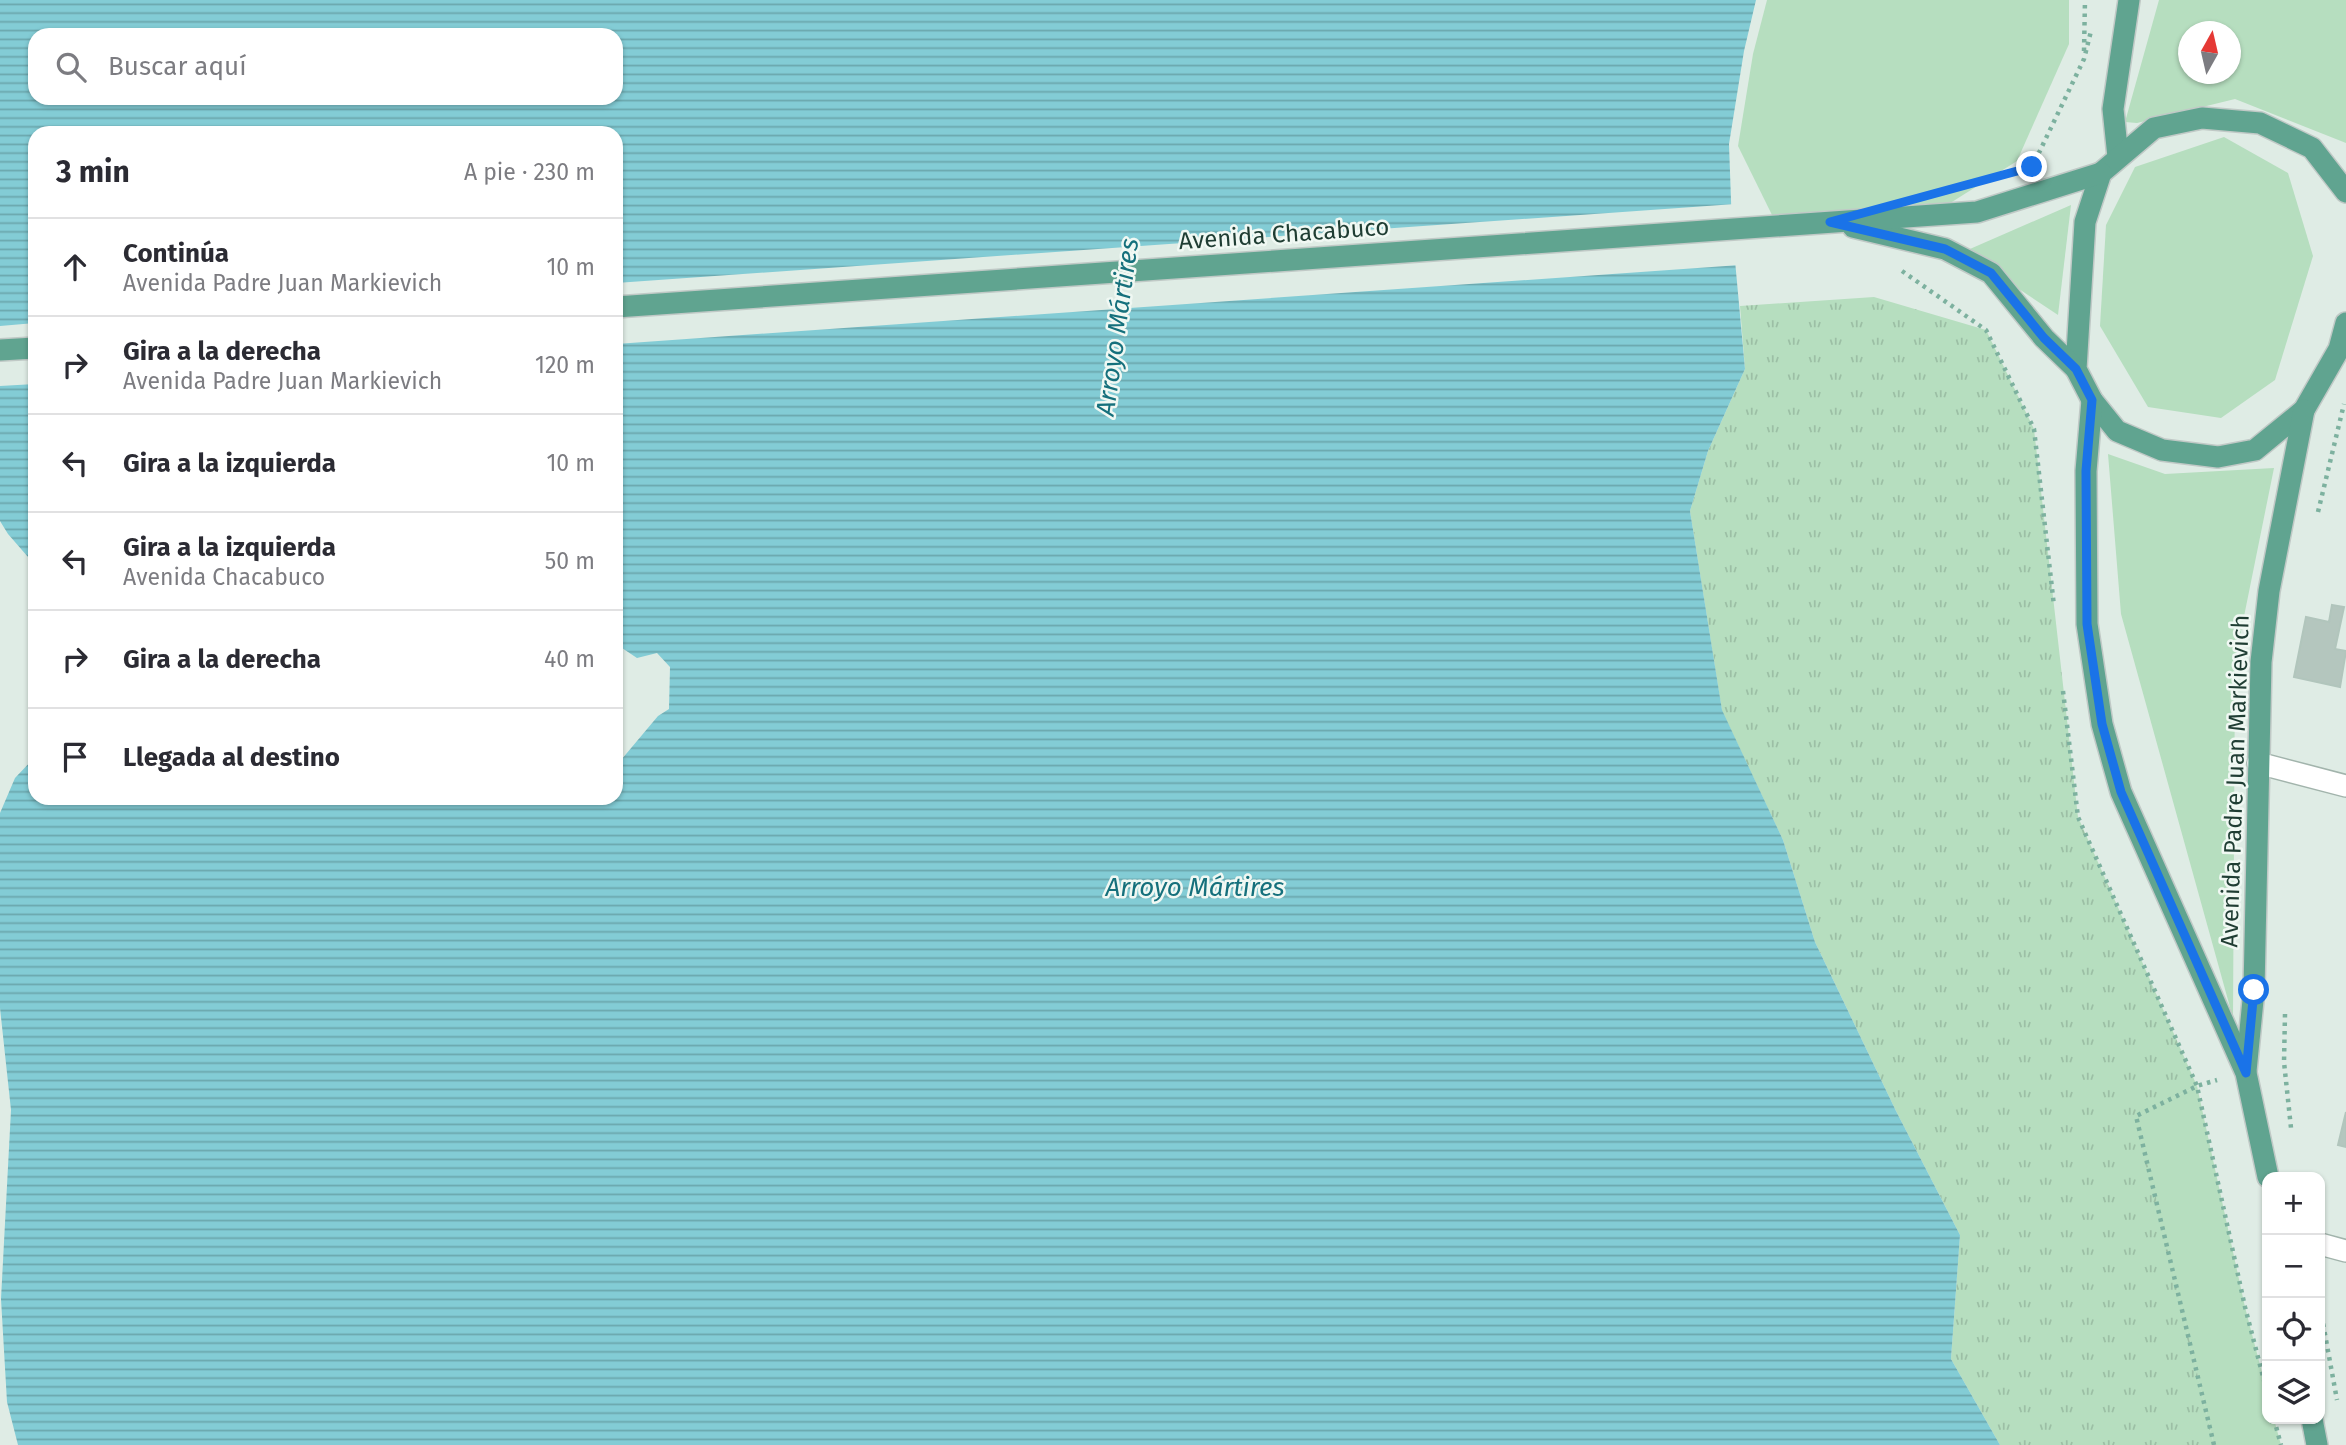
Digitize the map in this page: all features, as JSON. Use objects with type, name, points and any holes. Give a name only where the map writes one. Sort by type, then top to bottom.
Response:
[{"type":"main road","points":[[2118,157],[2113,109],[2129,0]]},
{"type":"main road","points":[[2346,192],[2312,148],[2260,122],[2202,118],[2154,128],[2101,173],[2085,222],[2076,369],[2092,400],[2117,431],[2162,450],[2218,457],[2255,450],[2304,410],[2339,360],[2346,323]]},
{"type":"main road","name":"Avenida Chacabuco","points":[[623,307],[1977,212],[2101,173]]},
{"type":"main road","name":"Avenida Chacabuco","points":[[1830,222],[1945,249],[1991,273],[2044,338],[2076,369]]},
{"type":"main road","points":[[0,350],[28,348]]},
{"type":"main road","name":"Avenida Padre Juan Markievich","points":[[2092,400],[2086,471],[2087,624],[2102,724],[2121,792],[2246,1073],[2267,1172]]},
{"type":"main road","name":"Avenida Padre Juan Markievich","points":[[2246,1073],[2254,990],[2261,662],[2269,591],[2304,410]]},
{"type":"main road","points":[[2313,1424],[2317,1445]]},
{"type":"street","points":[[2258,763],[2346,786]]},
{"type":"street","points":[[2325,1245],[2346,1251]]},
{"type":"path","points":[[2084,59],[2085,0]]},
{"type":"path","points":[[2032,167],[2084,59],[2093,23]]},
{"type":"path","points":[[1897,268],[1986,330],[2034,429],[2054,609]]},
{"type":"path","points":[[2062,678],[2078,817],[2197,1086],[2262,1373]]},
{"type":"path","points":[[2197,1086],[2136,1116],[2214,1445]]},
{"type":"path","points":[[2325,1335],[2338,1409]]},
{"type":"path","points":[[2275,1424],[2281,1445]]},
{"type":"green space","points":[[1767,0],[2069,0],[2069,44],[2017,161],[1936,212],[1773,217],[1738,146],[1753,54]]},
{"type":"green space","points":[[2159,0],[2346,0],[2346,143],[2235,99],[2137,123],[2125,122]]},
{"type":"green space","points":[[2224,137],[2288,173],[2313,256],[2275,380],[2221,418],[2148,407],[2100,326],[2106,225],[2135,167]]},
{"type":"green space","points":[[2071,205],[2058,315],[1963,252]]},
{"type":"green space","points":[[1874,297],[1986,330],[2034,429],[2078,817],[2197,1086],[2137,1116],[2214,1445],[2000,1445],[1951,1359],[1960,1235],[1896,1111],[1815,942],[1783,840],[1722,711],[1690,511],[1708,451],[1745,369],[1740,306]]},
{"type":"green space","points":[[2108,454],[2165,474],[2274,468],[2235,661],[2233,1018],[2121,614]]},
{"type":"green space","points":[[2197,1086],[2262,1373],[2262,1424],[2275,1424],[2281,1445],[2214,1445],[2136,1116]]},
{"type":"water","name":"Arroyo Mártires","points":[[0,0],[1756,0],[1744,51],[1729,144],[1732,228],[1745,369],[1708,451],[1690,511],[1722,710],[1783,840],[1815,942],[1896,1111],[1960,1235],[1951,1359],[2000,1445],[18,1445],[7,1402],[1,1299],[11,1110],[0,1008],[0,813],[15,778],[28,764],[28,805],[623,805],[623,758],[658,716],[669,709],[670,667],[657,653],[637,658],[623,649],[623,126],[28,126],[28,557],[0,521]]},
{"type":"pier","points":[[1735,204],[1740,265],[623,344],[623,283]]},
{"type":"pier","points":[[28,324],[28,384],[0,386],[0,326]]},
{"type":"building","points":[[2332,605],[2344,607],[2335,649],[2346,651],[2340,687],[2294,677],[2306,617],[2329,622]]},
{"type":"building","points":[[2346,1112],[2346,1147],[2338,1145]]},
{"type":"route","points":[[2032,167],[1830,222],[1945,249],[1991,273],[2044,338],[2076,369],[2092,400],[2086,471],[2087,624],[2102,724],[2121,792],[2246,1073],[2254,990]]}]
